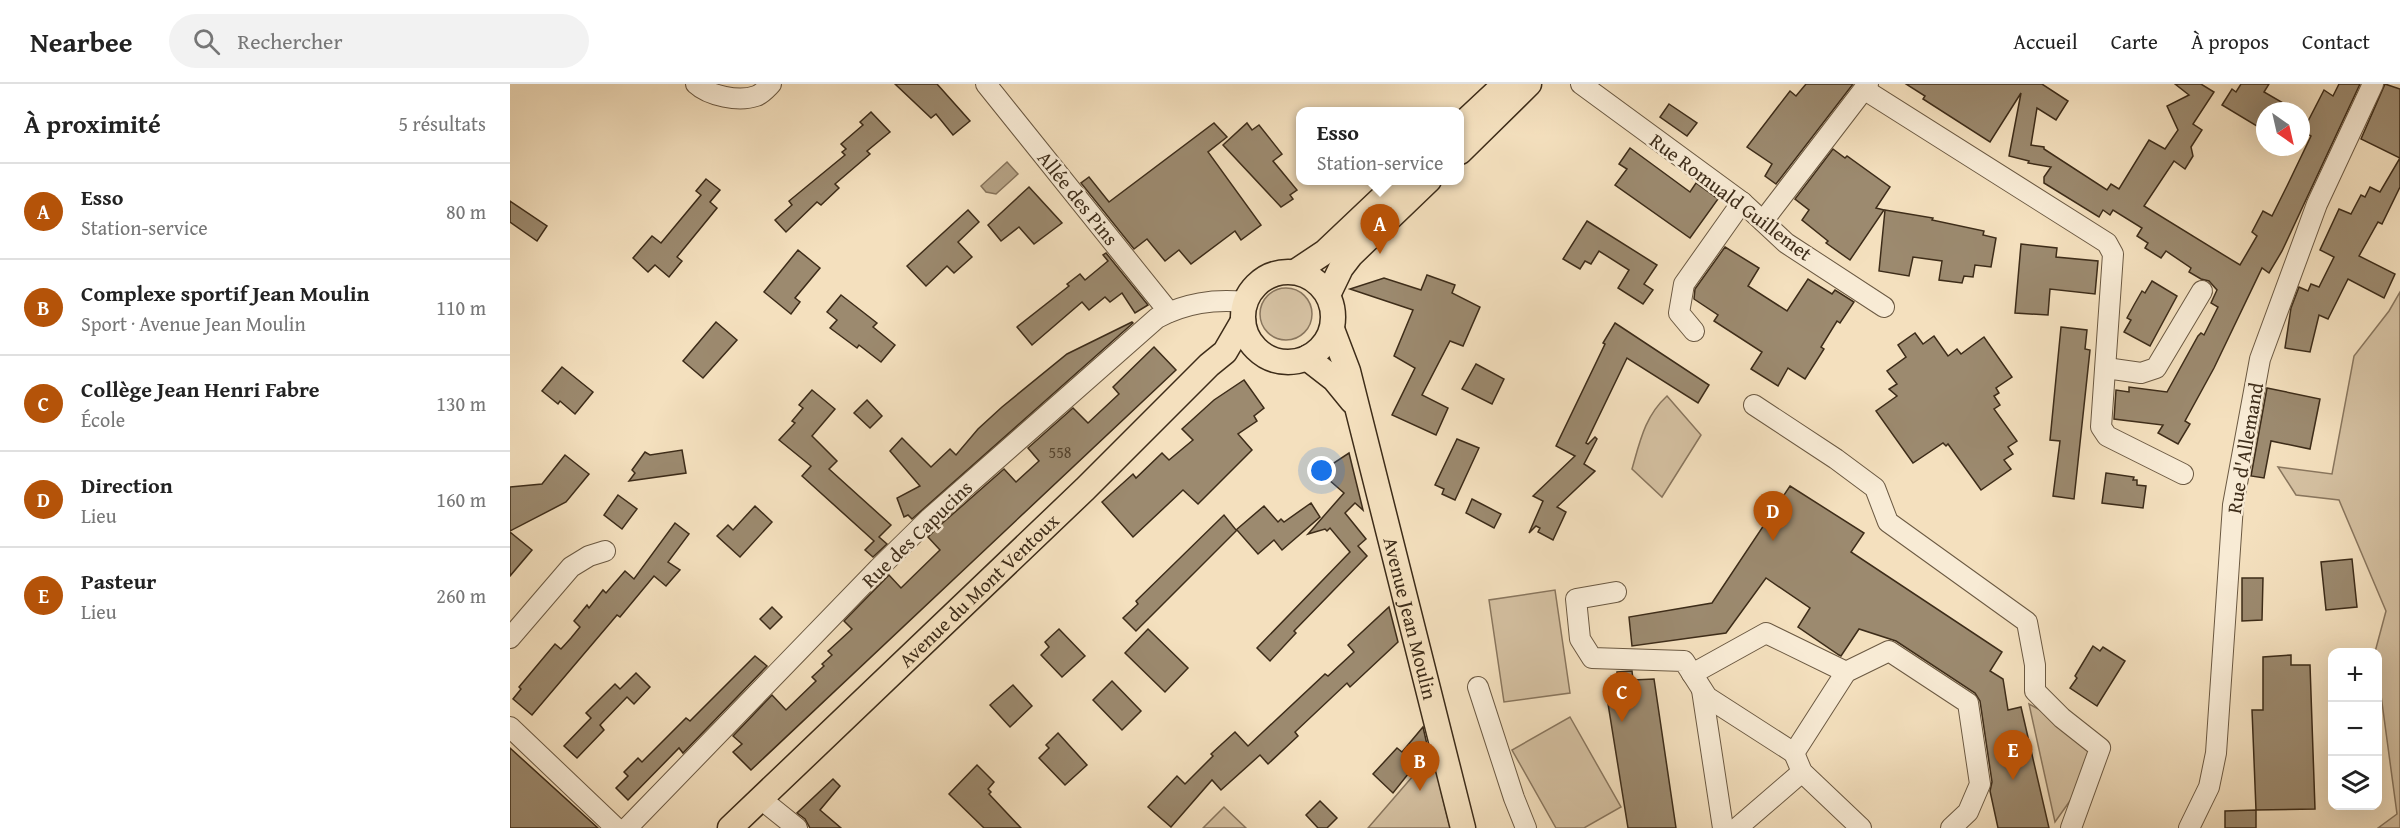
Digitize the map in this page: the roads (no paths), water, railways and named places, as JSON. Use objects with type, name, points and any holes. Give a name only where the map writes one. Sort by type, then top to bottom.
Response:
[{"type":"main road","points":[[1464,122],[1505,84]]},
{"type":"main road","points":[[1464,148],[1529,84]]},
{"type":"main road","points":[[1295,272],[1325,252],[1396,185]]},
{"type":"main road","points":[[1328,295],[1351,255],[1425,185]]},
{"type":"main road","points":[[1225,352],[1256,350],[1275,361],[1297,362],[1318,351],[1332,329],[1334,318],[1328,295],[1320,284],[1308,276],[1295,272],[1282,272],[1259,282],[1250,291],[1244,312],[1250,341],[1256,350]]},
{"type":"main road","name":"Avenue du Mont Ventoux","points":[[730,828],[1225,352],[1244,312]]},
{"type":"main road","name":"Avenue Jean Moulin","points":[[1332,329],[1348,371],[1463,828]]},
{"type":"main road","points":[[1307,358],[1334,379],[1357,408]]},
{"type":"street","points":[[696,84],[717,95],[745,98],[758,95],[771,84]]},
{"type":"street","name":"Allée des Pins","points":[[986,84],[1169,312]]},
{"type":"street","name":"Rue Romuald Guillemet","points":[[1581,84],[1742,202],[1786,243],[1884,307]]},
{"type":"street","name":"Rue d'Allemand","points":[[2189,828],[2209,788],[2216,753],[2232,505],[2260,359],[2317,204],[2373,84]]},
{"type":"street","points":[[1763,222],[1867,87],[2107,243],[2113,254],[2101,427],[2107,436],[2183,474]]},
{"type":"street","points":[[1694,330],[1679,313],[1684,284],[1742,202]]},
{"type":"street","points":[[2106,368],[2141,373],[2156,368],[2202,291]]},
{"type":"street","name":"Rue des Capucins","points":[[627,828],[930,518],[1157,318],[1191,304],[1218,300],[1244,312]]},
{"type":"street","points":[[1754,405],[1836,459],[1875,488],[1888,522],[2027,622],[2036,665],[2035,691],[2062,718],[2100,748],[2071,828]]},
{"type":"street","points":[[510,638],[571,567],[589,556],[605,551]]},
{"type":"street","points":[[1616,592],[1576,599],[1580,639],[1592,658],[1684,661],[1707,697],[1794,753],[1802,772],[1860,828]]},
{"type":"street","points":[[1697,682],[1766,633],[1846,672]]},
{"type":"street","points":[[1794,753],[1846,672],[1889,651],[1968,703],[1980,784],[1968,812],[1951,828]]},
{"type":"street","points":[[1697,682],[1723,828]]},
{"type":"street","points":[[1478,687],[1526,828]]},
{"type":"street","points":[[510,727],[616,828]]},
{"type":"street","points":[[1737,828],[1802,772]]},
{"type":"street","points":[[761,799],[797,828]]},
{"type":"place","name":"Esso","points":[[1380,254]]},
{"type":"place","name":"Direction","points":[[1773,541]]},
{"type":"place","name":"Collège Jean Henri Fabre","points":[[1622,722]]},
{"type":"place","name":"Pasteur","points":[[2013,780]]},
{"type":"place","name":"Complexe sportif Jean Moulin","points":[[1420,791]]}]
